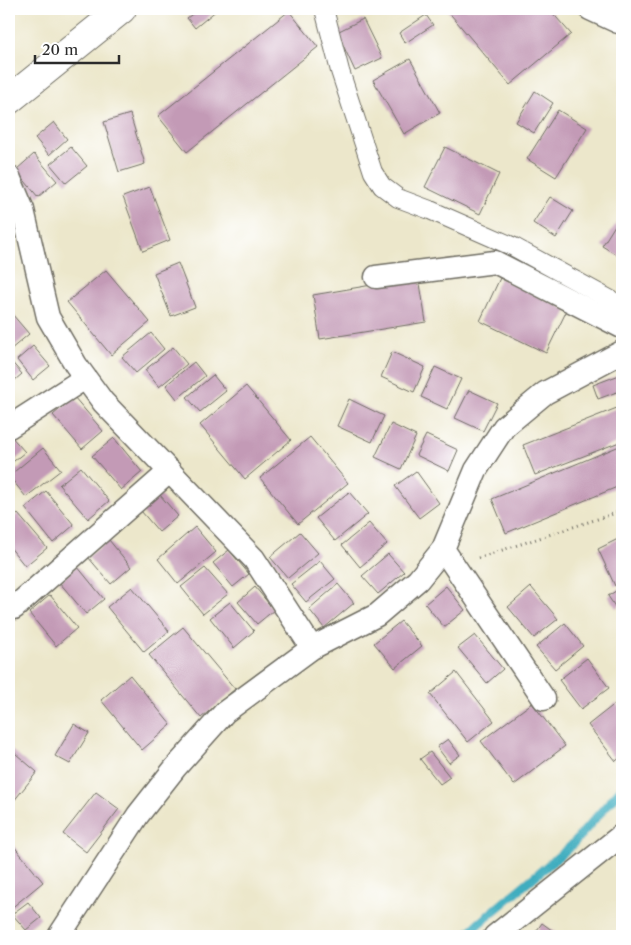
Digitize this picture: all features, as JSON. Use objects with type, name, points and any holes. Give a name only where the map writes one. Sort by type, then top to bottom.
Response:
[{"type":"highway","points":[[9,100],[122,9]]},
{"type":"street","points":[[324,9],[340,71],[373,172],[382,186],[398,198],[514,246],[622,306]]},
{"type":"street","points":[[590,9],[618,22],[622,22]]},
{"type":"street","points":[[9,177],[23,210],[48,316],[76,365],[103,402],[254,559],[312,648]]},
{"type":"street","points":[[376,277],[495,262],[622,328]]},
{"type":"street","points":[[59,936],[138,815],[181,761],[225,712],[312,648],[377,615],[418,580],[449,557],[476,470],[504,427],[545,393],[622,352]]},
{"type":"street","points":[[9,427],[85,378]]},
{"type":"street","points":[[9,608],[14,608],[170,471]]},
{"type":"street","points":[[449,557],[544,699]]},
{"type":"street","points":[[495,936],[622,835]]},
{"type":"path","points":[[449,557],[622,511]]},
{"type":"building","points":[[199,9],[218,9],[195,28],[187,18]]},
{"type":"building","points":[[446,9],[549,9],[571,34],[510,85]]},
{"type":"building","points":[[289,11],[318,47],[187,152],[158,116]]},
{"type":"building","points":[[426,15],[433,25],[405,43],[399,33]]},
{"type":"building","points":[[363,19],[382,58],[355,71],[337,32]]},
{"type":"building","points":[[410,59],[440,113],[404,134],[373,80]]},
{"type":"building","points":[[535,91],[553,103],[534,133],[516,122]]},
{"type":"building","points":[[558,110],[587,128],[556,177],[527,159]]},
{"type":"building","points":[[130,114],[145,164],[119,172],[104,122]]},
{"type":"building","points":[[54,122],[67,139],[49,155],[35,138]]},
{"type":"building","points":[[71,147],[87,166],[66,183],[50,164]]},
{"type":"building","points":[[445,147],[499,174],[480,214],[425,187]]},
{"type":"building","points":[[34,154],[57,181],[38,197],[16,170]]},
{"type":"building","points":[[150,187],[170,240],[143,251],[123,197]]},
{"type":"building","points":[[550,197],[573,211],[556,238],[533,223]]},
{"type":"building","points":[[622,214],[622,258],[602,246]]},
{"type":"building","points":[[178,263],[195,307],[171,316],[154,273]]},
{"type":"building","points":[[106,270],[150,322],[111,355],[67,302]]},
{"type":"building","points":[[419,277],[426,322],[320,339],[313,295]]},
{"type":"building","points":[[500,278],[567,310],[546,353],[480,321]]},
{"type":"building","points":[[12,314],[29,334],[10,350],[9,317]]},
{"type":"building","points":[[151,333],[164,349],[136,373],[122,357]]},
{"type":"building","points":[[33,346],[50,366],[33,380],[17,360]]},
{"type":"building","points":[[173,347],[187,364],[159,387],[145,370]]},
{"type":"building","points":[[392,352],[425,367],[414,392],[381,377]]},
{"type":"building","points":[[9,359],[22,374],[9,385]]},
{"type":"building","points":[[194,362],[205,376],[177,399],[166,385]]},
{"type":"building","points":[[435,367],[461,379],[447,409],[421,397]]},
{"type":"building","points":[[622,374],[622,390],[598,399],[593,385]]},
{"type":"building","points":[[213,375],[226,391],[200,412],[187,397]]},
{"type":"building","points":[[246,386],[291,440],[245,479],[200,425]]},
{"type":"building","points":[[469,390],[497,403],[483,431],[455,418]]},
{"type":"building","points":[[74,397],[103,431],[82,449],[53,415]]},
{"type":"building","points":[[349,399],[384,416],[372,442],[337,426]]},
{"type":"building","points":[[622,406],[622,441],[535,475],[523,445]]},
{"type":"building","points":[[391,424],[416,436],[401,469],[375,457]]},
{"type":"building","points":[[426,435],[458,450],[449,471],[416,455]]},
{"type":"building","points":[[9,436],[25,452],[9,465]]},
{"type":"building","points":[[310,437],[348,483],[298,524],[260,478]]},
{"type":"building","points":[[114,438],[142,472],[121,490],[92,456]]},
{"type":"building","points":[[622,445],[622,485],[506,533],[492,499]]},
{"type":"building","points":[[43,448],[61,470],[26,497],[9,476]]},
{"type":"building","points":[[81,467],[109,501],[88,519],[59,485]]},
{"type":"building","points":[[416,471],[439,503],[419,518],[395,486]]},
{"type":"building","points":[[46,491],[74,525],[53,543],[25,508]]},
{"type":"building","points":[[349,492],[368,514],[335,541],[316,518]]},
{"type":"building","points":[[160,495],[178,516],[159,532],[141,511]]},
{"type":"building","points":[[18,514],[47,548],[25,566],[9,546],[9,521]]},
{"type":"building","points":[[369,523],[387,544],[360,567],[342,545]]},
{"type":"building","points":[[195,527],[216,552],[178,584],[158,559]]},
{"type":"building","points":[[300,532],[318,553],[288,578],[270,557]]},
{"type":"building","points":[[622,537],[622,583],[615,586],[598,549]]},
{"type":"building","points":[[109,540],[131,567],[111,584],[88,557]]},
{"type":"building","points":[[229,550],[249,574],[233,587],[213,563]]},
{"type":"building","points":[[388,554],[404,572],[378,594],[362,576]]},
{"type":"building","points":[[320,561],[335,579],[306,602],[291,584]]},
{"type":"building","points":[[77,566],[104,599],[86,614],[59,582]]},
{"type":"building","points":[[205,568],[228,594],[203,614],[181,587]]},
{"type":"building","points":[[338,584],[354,603],[324,628],[309,609]]},
{"type":"building","points":[[446,586],[465,610],[444,627],[425,604]]},
{"type":"building","points":[[132,587],[169,631],[144,652],[107,607]]},
{"type":"building","points":[[255,587],[274,610],[257,624],[238,602]]},
{"type":"building","points":[[531,587],[558,619],[534,638],[508,607]]},
{"type":"building","points":[[622,587],[622,604],[616,608],[608,596]]},
{"type":"building","points":[[50,595],[77,628],[56,646],[29,613]]},
{"type":"building","points":[[230,602],[254,631],[234,648],[210,618]]},
{"type":"building","points":[[401,621],[422,646],[395,668],[374,643]]},
{"type":"building","points":[[565,623],[583,646],[555,669],[536,647]]},
{"type":"building","points":[[183,627],[235,689],[201,718],[149,655]]},
{"type":"building","points":[[475,635],[503,669],[487,683],[458,648]]},
{"type":"building","points":[[587,658],[609,688],[581,709],[559,680]]},
{"type":"building","points":[[456,672],[494,721],[468,742],[430,694]]},
{"type":"building","points":[[130,675],[171,725],[142,750],[101,700]]},
{"type":"building","points":[[532,703],[565,746],[514,785],[481,741]]},
{"type":"building","points":[[616,703],[622,711],[622,756],[616,761],[588,725]]},
{"type":"building","points":[[74,724],[89,733],[70,764],[55,756]]},
{"type":"building","points":[[448,739],[460,755],[449,763],[437,747]]},
{"type":"building","points":[[9,748],[37,772],[9,807]]},
{"type":"building","points":[[430,752],[450,777],[440,784],[420,759]]},
{"type":"building","points":[[96,792],[119,809],[86,852],[63,834]]},
{"type":"building","points":[[9,840],[43,882],[9,910]]},
{"type":"building","points":[[28,902],[41,918],[26,930],[12,914]]},
{"type":"building","points":[[542,923],[560,936],[533,936]]},
{"type":"waterway","points":[[465,936],[571,846],[622,788]]}]
